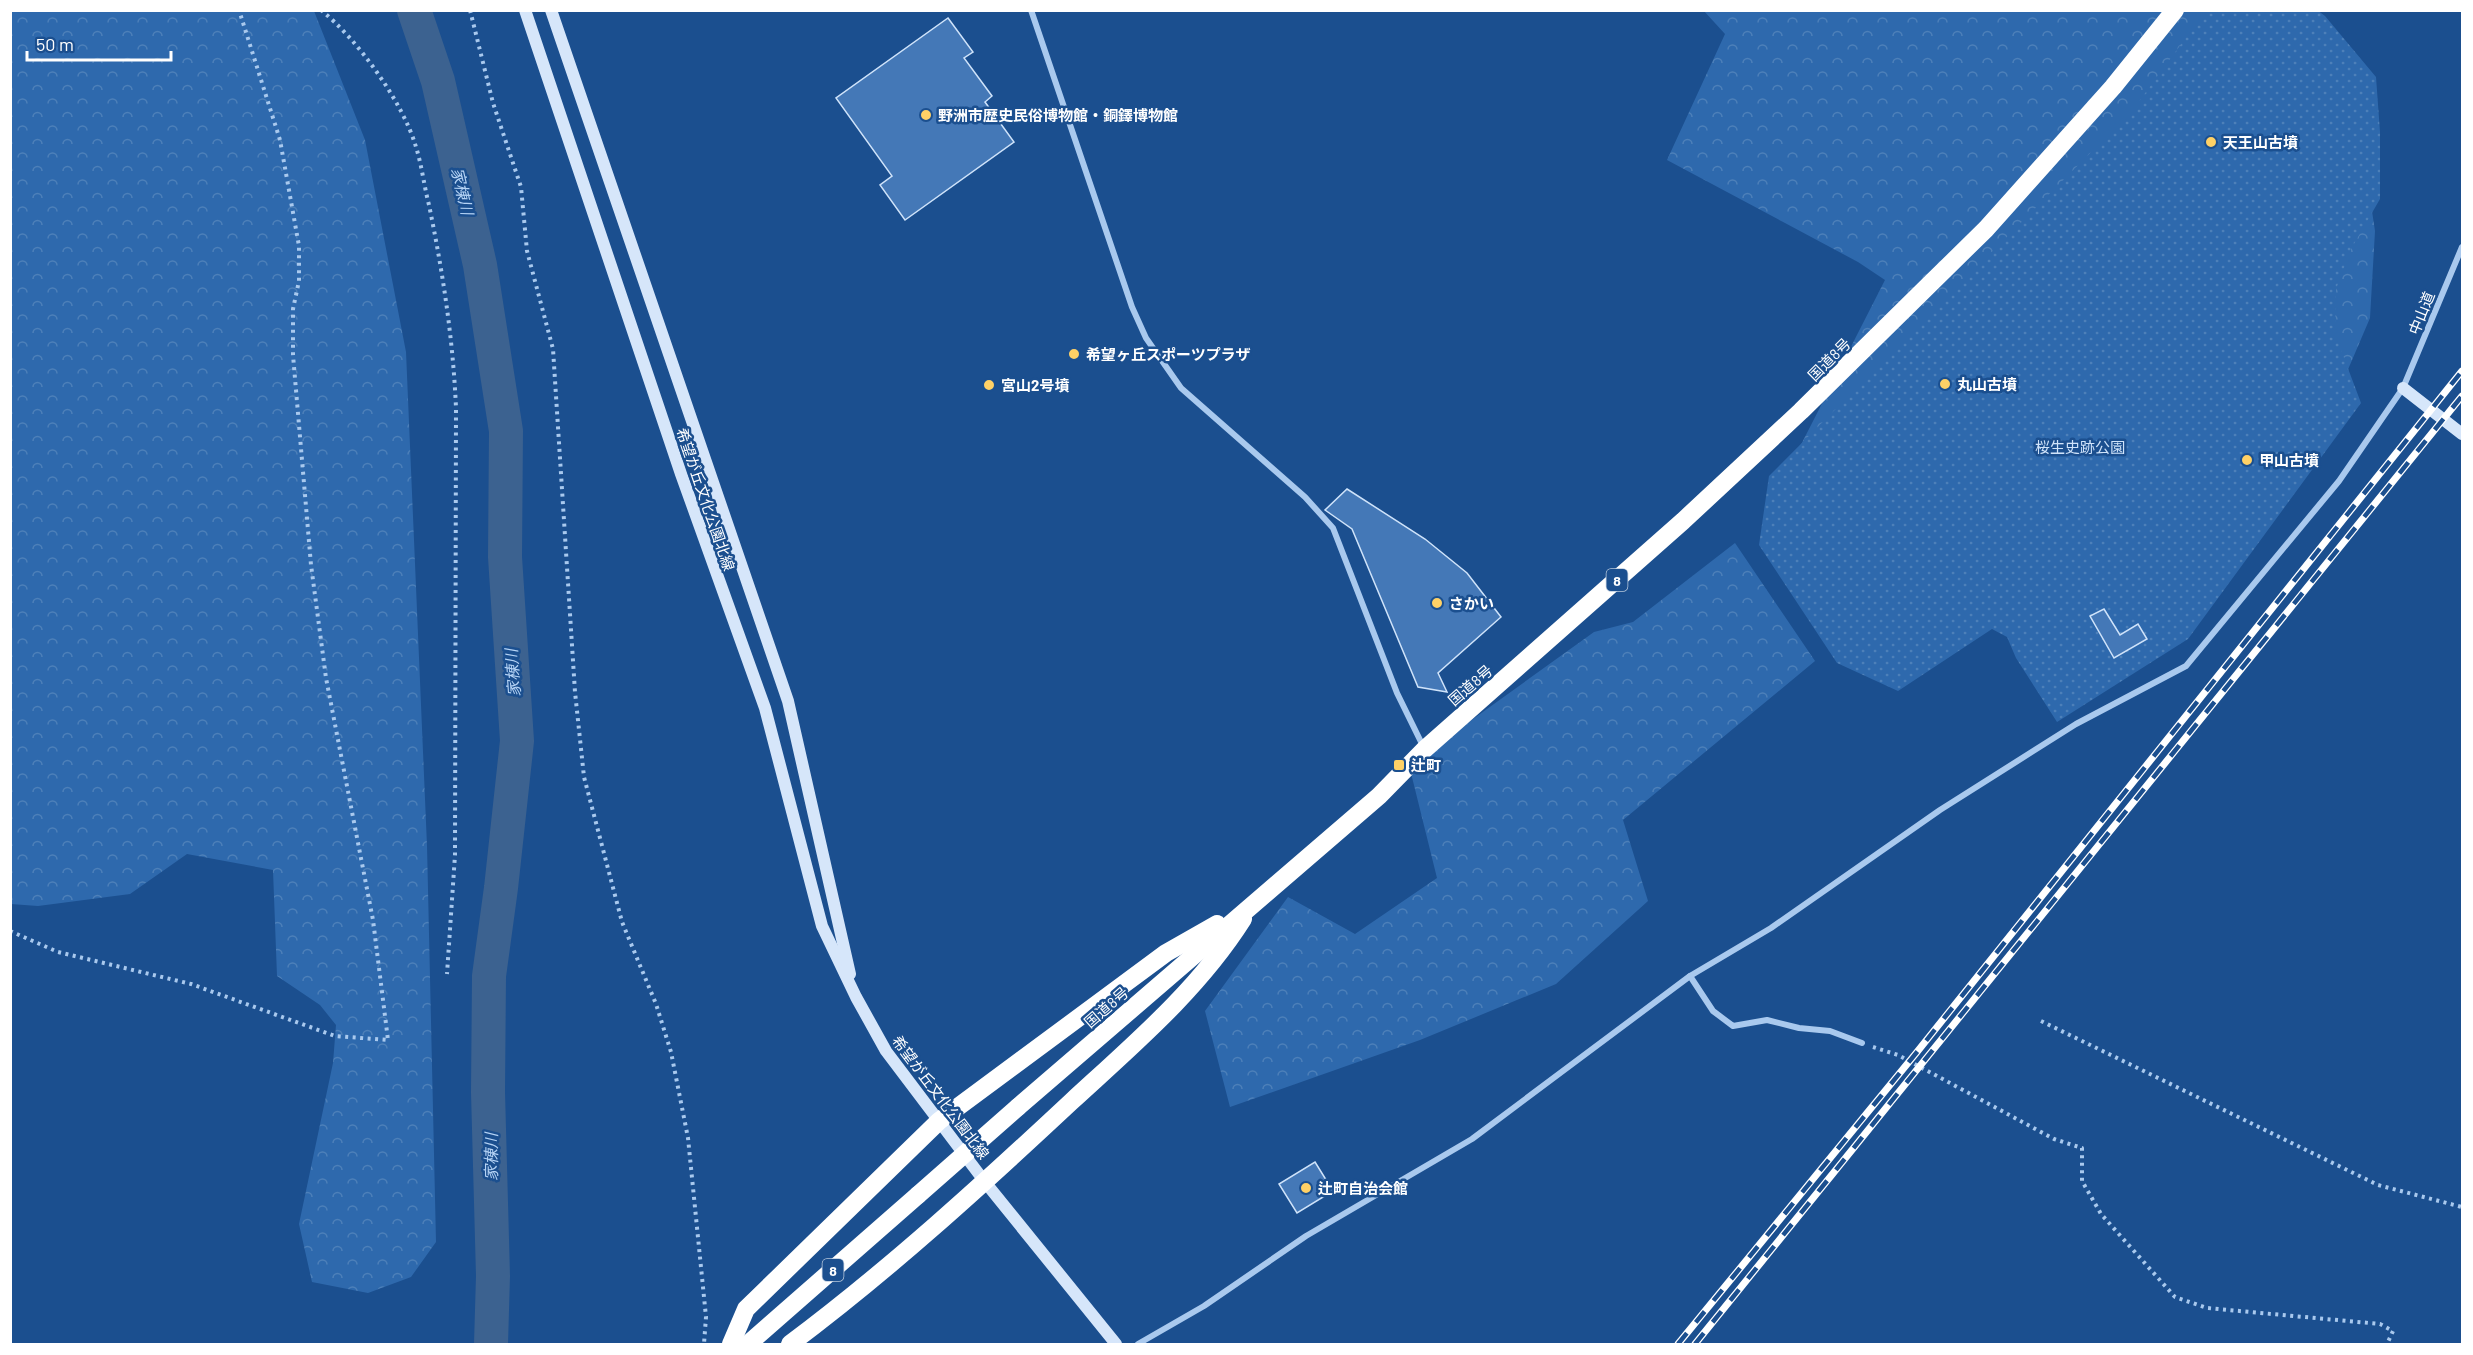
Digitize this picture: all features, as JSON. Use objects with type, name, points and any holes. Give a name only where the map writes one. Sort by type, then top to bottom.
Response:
[{"type":"highway","name":"国道8号","points":[[748,1344],[1018,1107],[1379,796],[1425,749],[1683,521],[1826,387],[1986,229],[2113,87],[2175,10]]},
{"type":"highway","points":[[731,1344],[746,1309],[939,1121],[1166,953],[1254,903]]},
{"type":"highway","points":[[790,1344],[985,1182],[1180,1001],[1223,951],[1254,903]]},
{"type":"main road","name":"希望が丘文化公園北線","points":[[525,10],[681,474],[765,708],[822,926],[856,997],[886,1051],[985,1182],[1116,1344]]},
{"type":"main road","name":"希望が丘文化公園北線","points":[[552,10],[788,701],[856,997]]},
{"type":"main road","points":[[2403,388],[2463,434]]},
{"type":"street","points":[[1031,10],[1132,307],[1146,338],[1181,388],[1305,497],[1332,528],[1353,574],[1397,693],[1425,749]]},
{"type":"street","name":"中山道","points":[[1138,1344],[1204,1306],[1306,1236],[1472,1138],[1690,976],[1771,928],[1940,810],[2076,724],[2187,666],[2339,481],[2403,388],[2463,247]]},
{"type":"street","points":[[1690,976],[1713,1011],[1733,1026],[1767,1020],[1799,1028],[1830,1031],[1862,1043]]},
{"type":"path","points":[[10,931],[58,952],[190,984],[335,1036],[388,1040],[373,920],[326,678],[311,565],[292,355],[293,309],[299,281],[299,246],[280,140],[239,10]]},
{"type":"path","points":[[321,10],[336,22],[388,89],[416,146],[440,260],[453,347],[456,408],[455,855],[447,974]]},
{"type":"path","points":[[470,10],[493,103],[521,187],[527,251],[553,349],[575,692],[584,777],[622,922],[656,1004],[671,1053],[688,1138],[706,1317],[704,1344]]},
{"type":"path","points":[[2041,1021],[2378,1185],[2463,1207]]},
{"type":"path","points":[[1862,1043],[1898,1055],[2035,1129],[2082,1148],[2082,1181],[2101,1214],[2175,1297],[2207,1308],[2380,1324],[2393,1331],[2387,1344]]},
{"type":"green space","name":"桜生史跡公園","points":[[2212,10],[2317,10],[2325,16],[2376,77],[2380,132],[2380,199],[2351,249],[2336,289],[2335,334],[2361,403],[2188,639],[2057,722],[2016,658],[2007,637],[1992,629],[1898,691],[1837,663],[1759,545],[1769,476],[2132,111],[2201,17]]},
{"type":"green space","points":[[10,11],[314,11],[365,140],[406,352],[427,846],[436,1242],[411,1277],[368,1293],[312,1282],[299,1224],[333,1063],[336,1025],[320,1005],[277,976],[273,870],[187,854],[130,894],[38,906],[11,904]]},
{"type":"green space","points":[[1704,11],[2268,11],[2367,178],[2375,231],[2370,318],[2326,421],[1784,478],[1885,280],[1858,262],[1667,160],[1725,34]]},
{"type":"green space","points":[[1735,543],[1815,661],[1623,820],[1648,901],[1556,984],[1420,1040],[1230,1107],[1205,1011],[1288,897],[1355,934],[1437,878],[1409,765],[1594,632],[1633,622]]},
{"type":"building","points":[[948,18],[973,52],[964,58],[992,96],[985,102],[1014,142],[905,220],[880,185],[892,176],[836,98]]},
{"type":"building","name":"さかい","points":[[1347,489],[1425,539],[1467,573],[1501,617],[1438,673],[1447,692],[1418,687],[1352,529],[1325,510]]},
{"type":"building","points":[[2104,609],[2120,635],[2138,624],[2147,639],[2114,658],[2090,616]]},
{"type":"building","name":"辻町自治会館","points":[[1315,1162],[1333,1191],[1297,1213],[1279,1184]]},
{"type":"waterway","name":"家棟川","points":[[414,10],[438,81],[480,265],[506,431],[505,557],[517,741],[489,976],[488,1092],[493,1276],[491,1344]]},
{"type":"railway","points":[[1678,1344],[1917,1052],[2462,371]]},
{"type":"railway","points":[[1695,1344],[2462,396]]},
{"type":"place","name":"野洲市歴史民俗博物館・銅鐸博物館","points":[[926,115]]},
{"type":"place","name":"天王山古墳","points":[[2211,142]]},
{"type":"place","name":"希望ヶ丘スポーツプラザ","points":[[1074,354]]},
{"type":"place","name":"丸山古墳","points":[[1945,384]]},
{"type":"place","name":"宮山2号墳","points":[[989,385]]},
{"type":"place","name":"甲山古墳","points":[[2247,460]]},
{"type":"place","name":"さかい","points":[[1437,603]]},
{"type":"place","name":"辻町","points":[[1399,765]]},
{"type":"place","name":"辻町自治会館","points":[[1306,1188]]}]
